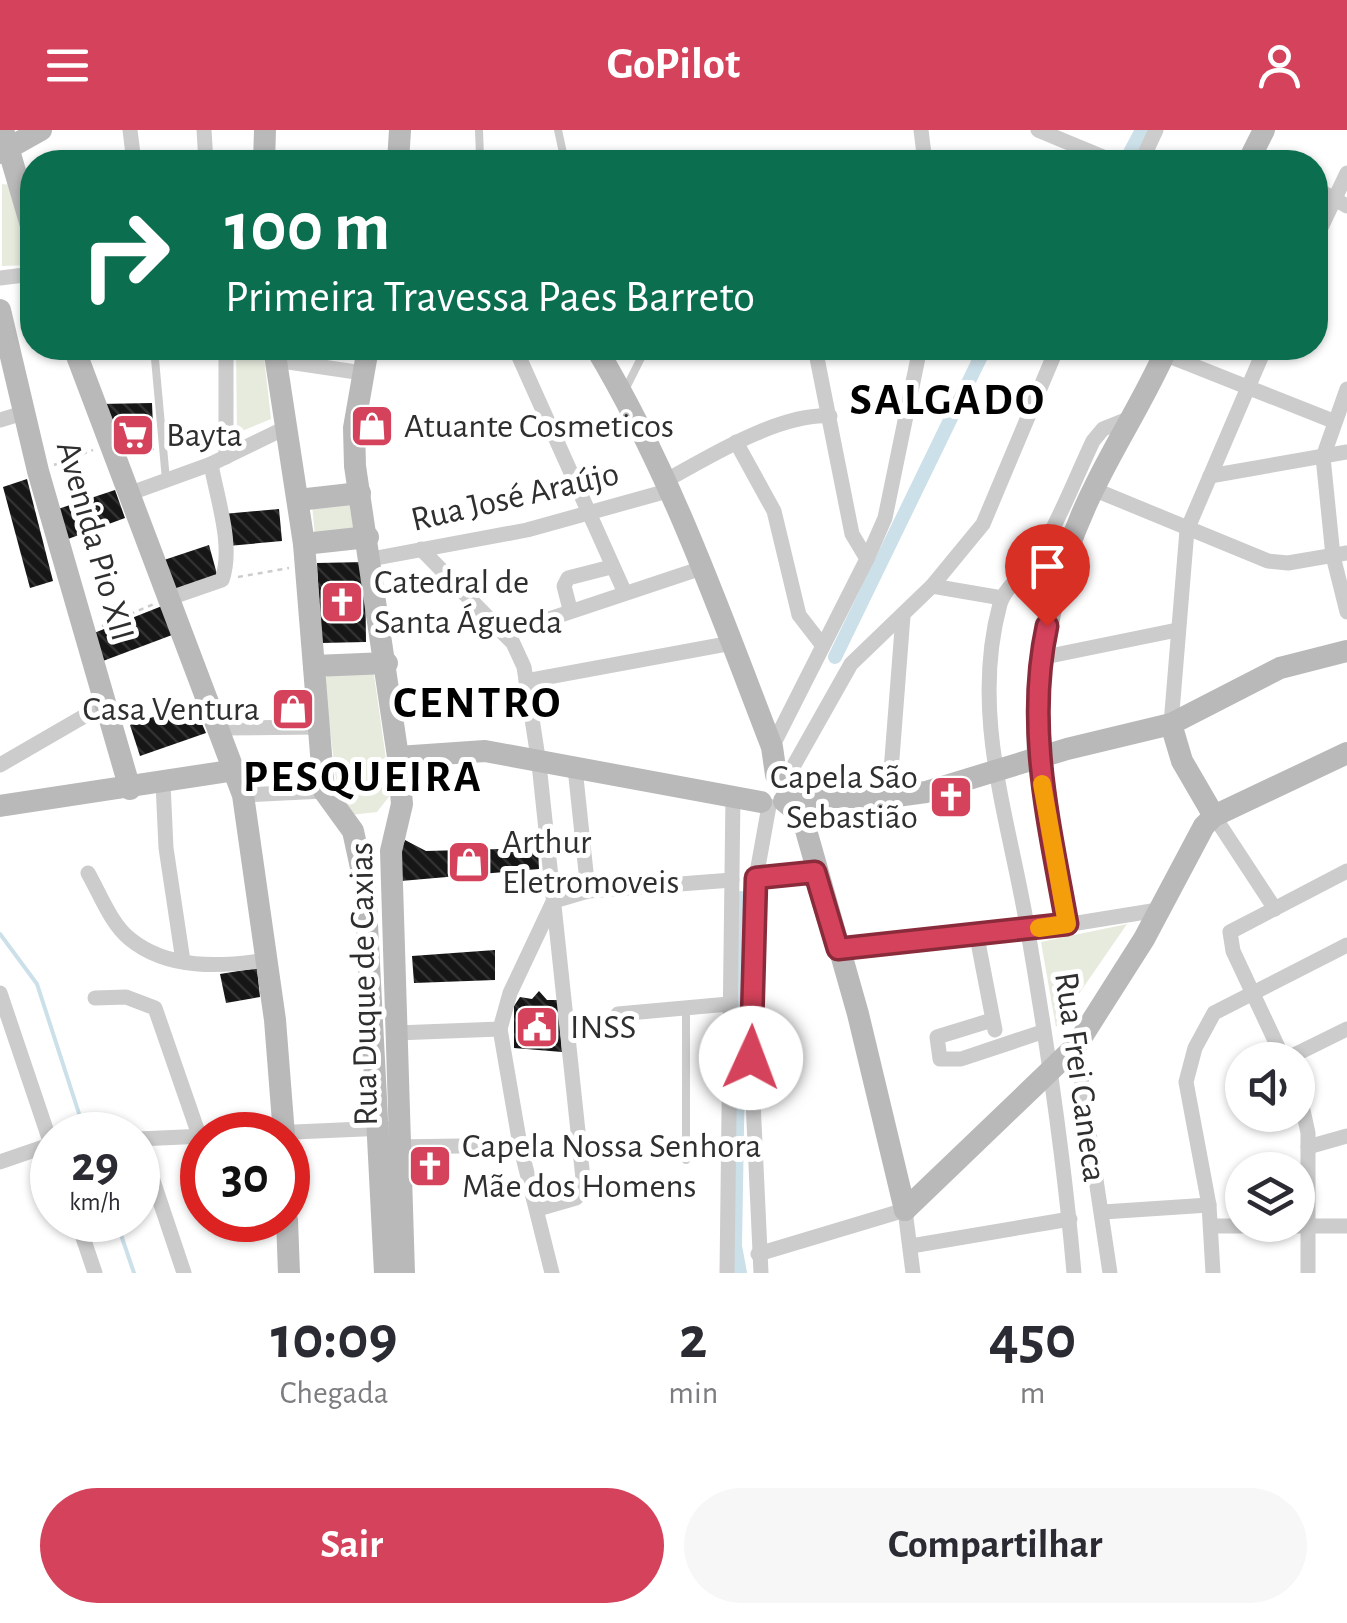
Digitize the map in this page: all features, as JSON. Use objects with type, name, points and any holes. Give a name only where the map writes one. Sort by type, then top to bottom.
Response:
[{"type":"main road","points":[[20,192],[4,144],[41,130]]},
{"type":"main road","name":"Avenida Pio XII","points":[[0,310],[11,417],[38,470],[130,790]]},
{"type":"main road","points":[[78,360],[243,795],[282,1112]]},
{"type":"main road","points":[[275,360],[298,500],[324,791],[353,831],[376,832],[399,822]]},
{"type":"main road","name":"Rua Duque de Caxias","points":[[366,360],[354,428],[398,758],[399,822],[391,851],[396,1033],[390,1138]]},
{"type":"main road","points":[[603,360],[669,485],[732,643],[772,747],[774,792],[802,816],[906,1210],[1076,1046],[1158,910],[1197,836],[1214,816],[1347,753]]},
{"type":"main road","points":[[1038,759],[1036,696],[1053,594],[1093,490],[1160,360]]},
{"type":"main road","points":[[298,500],[360,492]]},
{"type":"main road","points":[[304,555],[370,548]]},
{"type":"main road","points":[[398,758],[485,751],[539,764],[732,794],[889,797],[994,774],[1171,724],[1280,668],[1347,650]]},
{"type":"main road","points":[[314,666],[387,663]]},
{"type":"main road","points":[[1171,724],[1182,761],[1214,816]]},
{"type":"main road","points":[[0,806],[130,790],[236,770]]},
{"type":"main road","name":"Rua Duque de Caxias","points":[[353,831],[365,886],[390,1138]]},
{"type":"main road","points":[[385,1273],[390,1138]]},
{"type":"main road","points":[[390,1138],[404,1273]]},
{"type":"main road","points":[[288,1242],[289,1273]]},
{"type":"street","points":[[1038,130],[1086,150]]},
{"type":"street","points":[[1341,203],[1347,173]]},
{"type":"street","points":[[170,598],[222,580],[226,550],[218,461],[225,360]]},
{"type":"street","points":[[302,360],[363,373]]},
{"type":"street","points":[[521,360],[624,593]]},
{"type":"street","points":[[818,360],[852,534],[867,559]]},
{"type":"street","points":[[772,747],[886,518],[918,360]]},
{"type":"street","points":[[761,1273],[751,1058],[756,878],[774,792],[851,664],[932,586],[983,524],[1049,360]]},
{"type":"street","points":[[1185,360],[1333,421]]},
{"type":"street","points":[[1171,724],[1187,530],[1260,360]]},
{"type":"street","points":[[1347,389],[1322,457],[1347,612]]},
{"type":"street","name":"Rua José Araújo","points":[[370,548],[421,550],[589,516],[669,485],[736,442],[812,415],[830,416]]},
{"type":"street","points":[[932,586],[1002,598],[1040,554],[1093,440],[1103,429],[1128,419]]},
{"type":"street","points":[[131,494],[218,461],[284,429]]},
{"type":"street","points":[[736,442],[774,511],[799,615],[823,646]]},
{"type":"street","points":[[1210,476],[1347,452]]},
{"type":"street","points":[[1093,490],[1268,561],[1288,563],[1340,554]]},
{"type":"street","points":[[421,550],[504,634],[519,654],[526,681],[539,764],[584,1188],[576,1198],[538,1210]]},
{"type":"street","points":[[570,610],[564,586],[568,578],[611,567]]},
{"type":"street","points":[[504,634],[702,568]]},
{"type":"street","name":"Rua Frei Caneca","points":[[1002,598],[989,660],[994,774],[1011,836],[1047,1074],[1056,1102],[1074,1273]]},
{"type":"street","points":[[889,797],[903,616]]},
{"type":"street","points":[[1040,658],[1177,630]]},
{"type":"street","points":[[526,681],[732,643]]},
{"type":"street","points":[[0,766],[107,703]]},
{"type":"street","points":[[220,728],[318,727]]},
{"type":"street","points":[[1038,759],[1067,924]]},
{"type":"street","points":[[575,768],[588,891]]},
{"type":"street","points":[[163,783],[166,848],[184,961]]},
{"type":"street","points":[[243,795],[324,791]]},
{"type":"street","points":[[727,1273],[732,794]]},
{"type":"street","points":[[1214,816],[1275,909]]},
{"type":"street","points":[[1276,1042],[1234,951],[1230,932],[1347,871]]},
{"type":"street","points":[[756,878],[815,872]]},
{"type":"street","points":[[88,873],[131,940],[184,961],[214,967],[266,960]]},
{"type":"street","points":[[552,1273],[520,1145],[500,1029],[510,993],[554,901],[588,891],[732,880]]},
{"type":"street","points":[[838,949],[977,937],[1158,910]]},
{"type":"street","points":[[977,937],[999,1044]]},
{"type":"street","points":[[1213,1273],[1209,1205],[1186,1082],[1195,1048],[1214,1013],[1347,945]]},
{"type":"street","points":[[0,993],[41,1112]]},
{"type":"street","points":[[95,998],[126,997],[155,1008],[191,1112]]},
{"type":"street","points":[[618,1014],[729,1004]]},
{"type":"street","points":[[992,1020],[938,1036],[938,1055],[952,1061],[1042,1032]]},
{"type":"street","points":[[396,1033],[500,1029]]},
{"type":"street","points":[[1315,1045],[1347,1029]]},
{"type":"street","name":"Rua Frei Caneca","points":[[1076,1046],[1110,1273]]},
{"type":"street","points":[[1308,1132],[1308,1152]]},
{"type":"street","points":[[310,1133],[520,1145]]},
{"type":"street","points":[[1308,1148],[1347,1136]]},
{"type":"street","points":[[0,1162],[30,1152]]},
{"type":"street","points":[[160,1203],[184,1273]]},
{"type":"street","points":[[1103,1212],[1209,1205]]},
{"type":"street","points":[[758,1254],[906,1210],[913,1273]]},
{"type":"street","points":[[911,1246],[1070,1219]]},
{"type":"street","points":[[1315,1225],[1347,1226]]},
{"type":"street","points":[[1211,1226],[1225,1226]]},
{"type":"street","points":[[84,1242],[95,1273]]},
{"type":"street","points":[[1307,1242],[1308,1273]]},
{"type":"lane","points":[[155,360],[166,480]]},
{"type":"lane","points":[[623,394],[640,360]]},
{"type":"lane","points":[[686,1009],[686,1160]]},
{"type":"path","points":[[38,470],[109,444]]},
{"type":"path","points":[[222,580],[304,555]]},
{"type":"path","points":[[84,634],[170,598]]},
{"type":"path","points":[[564,1022],[618,1014]]},
{"type":"shaded area","points":[[2,184],[11,185],[20,219],[20,265],[2,266]]},
{"type":"shaded area","points":[[236,360],[264,360],[271,419],[237,433]]},
{"type":"shaded area","points":[[353,500],[360,532],[315,537],[312,505]]},
{"type":"shaded area","points":[[365,669],[374,675],[391,794],[377,812],[350,815],[338,795],[324,680],[330,673]]},
{"type":"shaded area","points":[[1127,924],[1056,1027],[1041,942]]},
{"type":"building","points":[[152,403],[154,450],[118,448],[99,404]]},
{"type":"building","points":[[27,479],[53,581],[30,588],[3,487]]},
{"type":"building","points":[[115,490],[125,518],[68,539],[58,509]]},
{"type":"building","points":[[279,509],[282,541],[228,546],[223,514]]},
{"type":"building","points":[[209,545],[218,578],[173,593],[161,561]]},
{"type":"building","name":"Catedral de Santa Águeda","points":[[365,562],[366,642],[321,643],[317,563]]},
{"type":"building","points":[[162,606],[172,635],[103,661],[94,633]]},
{"type":"building","points":[[193,703],[206,733],[140,756],[130,725]]},
{"type":"building","name":"Arthur Eletromoveis","points":[[405,840],[426,851],[538,848],[539,869],[401,881],[399,855]]},
{"type":"building","points":[[495,950],[495,980],[414,983],[412,956]]},
{"type":"building","points":[[257,968],[260,997],[226,1003],[220,974]]},
{"type":"building","name":"INSS","points":[[539,991],[547,1000],[558,1000],[562,1052],[514,1048],[514,1006],[520,997],[532,999]]},
{"type":"waterway","points":[[1131,150],[1142,130]]},
{"type":"waterway","points":[[835,657],[979,360]]},
{"type":"waterway","points":[[740,1273],[735,1246],[741,898]]},
{"type":"waterway","points":[[0,934],[37,984],[79,1112]]},
{"type":"waterway","points":[[123,1242],[134,1273]]},
{"type":"slow traffic","points":[[1039,928],[1067,924],[1042,784]]},
{"type":"place","name":"Atuante Cosmeticos","points":[[372,426]]},
{"type":"place","name":"Bayta","points":[[133,435]]},
{"type":"place","name":"Catedral de Santa Águeda","points":[[342,602]]},
{"type":"place","name":"Casa Ventura","points":[[293,709]]},
{"type":"place","name":"Capela São Sebastião","points":[[951,797]]},
{"type":"place","name":"Arthur Eletromoveis","points":[[469,862]]},
{"type":"place","name":"INSS","points":[[537,1027]]},
{"type":"place","name":"Capela Nossa Senhora Mãe dos Homens","points":[[430,1166]]},
{"type":"district","name":"SALGADO","points":[[948,400]]},
{"type":"district","name":"CENTRO","points":[[478,703]]},
{"type":"district","name":"PESQUEIRA","points":[[363,777]]},
{"type":"route","points":[[751,1058],[756,878],[815,872],[838,949],[977,937],[1067,924],[1038,759],[1036,696],[1047,626]]}]
